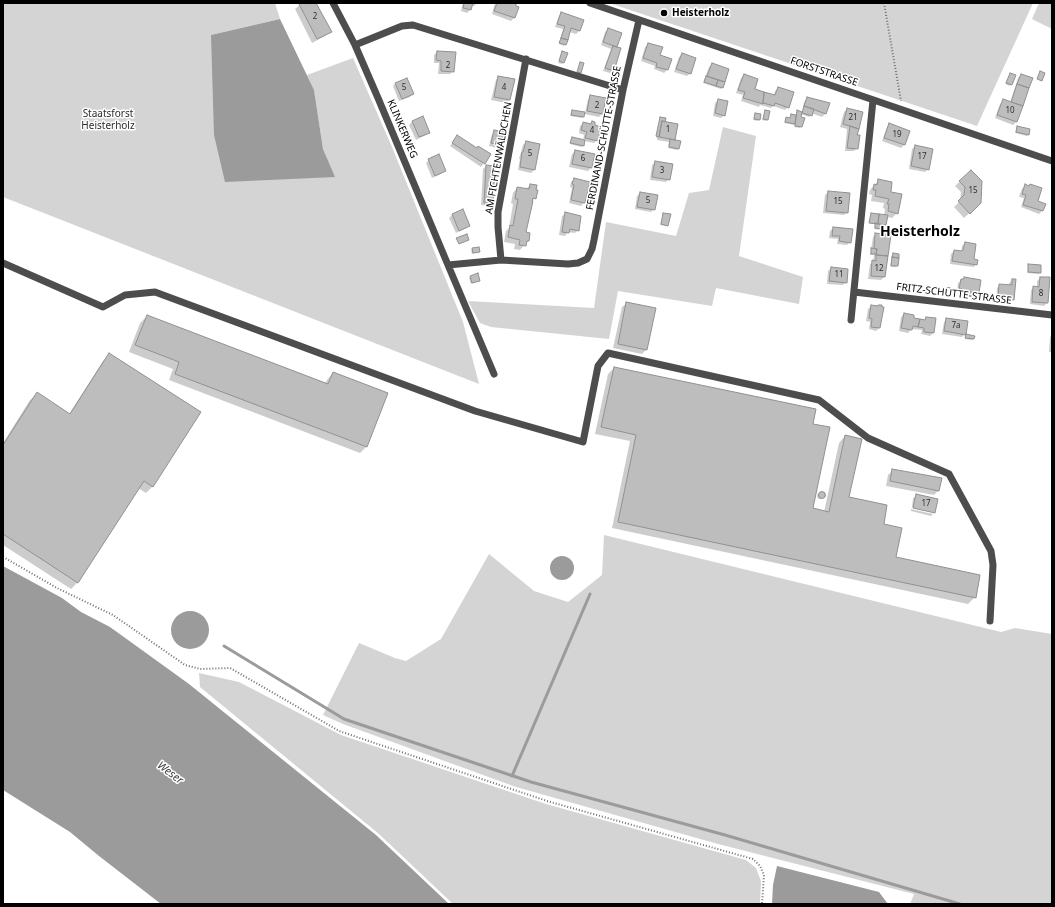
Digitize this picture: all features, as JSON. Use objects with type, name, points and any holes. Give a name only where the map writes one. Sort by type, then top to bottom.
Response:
[{"type":"street","name":"KLINKERWEG","points":[[333,3],[355,45],[494,374]]},
{"type":"street","name":"FORSTSTRASSE","points":[[590,3],[1052,161]]},
{"type":"street","name":"FERDINAND-SCHÜTTE-STRASSE","points":[[501,260],[568,264],[578,263],[587,259],[592,250],[623,90],[639,20]]},
{"type":"street","points":[[355,45],[407,24],[526,59],[623,90]]},
{"type":"street","name":"AM FICHTENWÄLDCHEN","points":[[501,260],[498,212],[526,59]]},
{"type":"street","points":[[851,320],[873,100]]},
{"type":"street","points":[[448,265],[501,260]]},
{"type":"street","points":[[3,263],[103,307],[125,296],[155,292],[475,411],[584,442],[598,366],[608,353],[819,400],[868,438],[949,474],[992,551],[993,566],[990,621]]},
{"type":"street","name":"FRITZ-SCHÜTTE-STRASSE","points":[[854,292],[1052,315]]},
{"type":"path","points":[[884,3],[903,110]]},
{"type":"path","points":[[3,557],[58,589],[113,616],[185,665],[200,669],[230,668],[339,731],[547,801],[753,859],[760,866],[764,875],[762,904]]},
{"type":"green space","name":"Staatsforst Heisterholz","points":[[3,3],[275,3],[280,19],[211,35],[334,177],[323,149],[314,91],[307,75],[353,58],[392,147],[463,322],[479,384],[3,197]]},
{"type":"green space","points":[[609,3],[1033,3],[977,126]]},
{"type":"green space","points":[[1039,3],[1052,3],[1052,29],[1032,19]]},
{"type":"green space","points":[[723,127],[756,136],[739,256],[803,277],[799,304],[716,288],[712,306],[618,291],[609,339],[491,327],[480,323],[468,301],[594,308],[606,222],[676,236],[689,193],[709,190]]},
{"type":"green space","points":[[604,535],[1001,632],[1015,628],[1052,634],[1052,904],[910,904],[914,894],[718,844],[516,787],[343,724],[323,715],[359,643],[406,661],[441,639],[489,554],[534,591],[568,602],[602,575]]},
{"type":"green space","points":[[199,673],[239,682],[341,735],[546,804],[746,860],[756,868],[761,881],[760,904],[453,904],[379,834],[200,687]]},
{"type":"water","points":[[280,19],[314,90],[323,149],[335,177],[225,182],[214,135],[211,35]]},
{"type":"water","points":[[562,556],[571,559],[574,568],[571,577],[562,580],[553,577],[550,568],[553,559]]},
{"type":"water","name":"Weser","points":[[3,566],[62,598],[81,612],[110,627],[189,684],[376,835],[449,904],[161,904],[70,832],[3,790]]},
{"type":"water","points":[[190,611],[203,617],[209,630],[203,643],[190,649],[177,643],[171,630],[177,617]]},
{"type":"water","points":[[777,866],[879,892],[888,904],[772,904],[773,885]]},
{"type":"building","points":[[316,3],[332,32],[317,39],[299,4]]},
{"type":"building","points":[[464,3],[473,3],[471,10],[463,8]]},
{"type":"building","points":[[497,3],[516,4],[516,6],[519,7],[515,18],[494,11]]},
{"type":"building","points":[[561,12],[584,20],[580,31],[571,28],[568,40],[561,38],[565,26],[557,24]]},
{"type":"building","points":[[608,28],[622,33],[617,47],[603,42]]},
{"type":"building","points":[[561,38],[568,40],[566,45],[559,43]]},
{"type":"building","points":[[648,43],[663,47],[660,55],[672,59],[668,70],[656,67],[657,63],[643,58]]},
{"type":"building","points":[[613,46],[621,48],[614,71],[605,68]]},
{"type":"building","points":[[437,51],[456,52],[454,72],[441,71],[441,61],[436,60]]},
{"type":"building","points":[[562,51],[568,53],[564,63],[559,61]]},
{"type":"building","points":[[682,53],[696,58],[691,74],[676,69]]},
{"type":"building","points":[[580,62],[584,63],[581,73],[577,72]]},
{"type":"building","points":[[712,63],[729,69],[725,82],[707,76]]},
{"type":"building","points":[[1040,71],[1045,73],[1042,81],[1037,79]]},
{"type":"building","points":[[1010,73],[1016,75],[1012,85],[1006,83]]},
{"type":"building","points":[[744,74],[758,79],[755,89],[764,92],[763,104],[743,98],[745,92],[738,90]]},
{"type":"building","points":[[1021,74],[1033,78],[1029,88],[1017,84]]},
{"type":"building","points":[[498,76],[515,79],[510,100],[494,97]]},
{"type":"building","points":[[706,76],[718,80],[716,86],[704,82]]},
{"type":"building","points":[[407,78],[414,94],[402,99],[395,83]]},
{"type":"building","points":[[718,80],[725,82],[723,88],[716,86]]},
{"type":"building","points":[[1017,84],[1029,88],[1023,106],[1011,102]]},
{"type":"building","points":[[778,87],[794,92],[789,108],[775,103],[774,106],[763,103],[764,92],[775,95]]},
{"type":"building","points":[[590,95],[606,98],[603,114],[587,111]]},
{"type":"building","points":[[807,97],[830,103],[826,114],[804,106]]},
{"type":"building","points":[[718,99],[728,101],[725,116],[715,113]]},
{"type":"building","points":[[1003,99],[1023,106],[1017,122],[997,115]]},
{"type":"building","points":[[804,106],[814,109],[812,116],[802,113]]},
{"type":"building","points":[[847,108],[863,112],[859,129],[843,124]]},
{"type":"building","points":[[572,110],[585,112],[584,117],[571,115]]},
{"type":"building","points":[[765,110],[770,111],[768,120],[763,119]]},
{"type":"building","points":[[797,110],[802,112],[801,117],[805,118],[802,127],[795,126]]},
{"type":"building","points":[[755,113],[761,114],[760,120],[754,119]]},
{"type":"building","points":[[791,114],[796,115],[795,124],[785,122],[786,117],[790,118]]},
{"type":"building","points":[[423,116],[430,133],[419,137],[412,121]]},
{"type":"building","points":[[660,117],[666,118],[665,122],[662,121],[659,137],[656,136]]},
{"type":"building","points":[[592,121],[595,122],[595,125],[601,127],[598,141],[585,138],[587,132],[581,130],[583,122],[591,124]]},
{"type":"building","points":[[662,121],[678,124],[675,140],[659,137]]},
{"type":"building","points":[[889,123],[910,131],[905,145],[884,138]]},
{"type":"building","points":[[850,126],[859,129],[857,135],[860,135],[858,149],[847,148]]},
{"type":"building","points":[[1017,126],[1030,129],[1029,135],[1016,132]]},
{"type":"building","points":[[494,130],[504,132],[501,145],[491,143]]},
{"type":"building","points":[[457,135],[477,148],[478,146],[491,154],[485,164],[452,143]]},
{"type":"building","points":[[572,137],[585,140],[584,146],[570,143]]},
{"type":"building","points":[[670,139],[681,141],[679,149],[669,147]]},
{"type":"building","points":[[526,141],[540,144],[535,170],[520,167],[522,152]]},
{"type":"building","points":[[915,145],[933,149],[929,170],[911,166]]},
{"type":"building","points":[[575,150],[595,154],[592,168],[572,164]]},
{"type":"building","points":[[439,154],[446,171],[435,176],[428,159]]},
{"type":"building","points":[[655,161],[673,164],[670,180],[652,177]]},
{"type":"building","points":[[486,165],[495,166],[493,203],[484,203]]},
{"type":"building","points":[[971,170],[982,181],[981,203],[970,214],[958,201],[964,195],[965,187],[959,181]]},
{"type":"building","points":[[574,178],[590,182],[585,203],[571,200]]},
{"type":"building","points":[[878,179],[892,182],[891,192],[902,194],[898,214],[888,211],[889,204],[887,204],[889,199],[875,196],[876,190],[873,190],[874,184],[877,185]]},
{"type":"building","points":[[530,184],[537,185],[536,190],[538,190],[536,199],[533,198],[532,201],[526,232],[530,233],[529,241],[527,241],[526,246],[519,245],[520,240],[508,237],[510,225],[513,226],[518,199],[515,199],[517,187],[529,189]]},
{"type":"building","points":[[1025,184],[1042,188],[1038,201],[1046,204],[1043,211],[1023,205],[1026,195],[1022,194]]},
{"type":"building","points":[[828,191],[850,193],[848,213],[826,211]]},
{"type":"building","points":[[640,192],[658,195],[655,210],[637,207]]},
{"type":"building","points":[[463,209],[470,226],[459,231],[452,214]]},
{"type":"building","points":[[565,212],[581,216],[579,231],[570,229],[569,233],[562,232]]},
{"type":"building","points":[[663,213],[671,214],[668,226],[661,224]]},
{"type":"building","points":[[871,213],[879,214],[878,224],[869,223]]},
{"type":"building","points":[[879,214],[888,215],[886,225],[878,224]]},
{"type":"building","points":[[875,223],[884,225],[883,229],[875,228]]},
{"type":"building","points":[[833,227],[853,229],[851,243],[839,241],[840,236],[832,236]]},
{"type":"building","points":[[875,233],[891,235],[888,256],[876,255],[877,249],[874,248]]},
{"type":"building","points":[[467,234],[469,240],[459,244],[456,238]]},
{"type":"building","points":[[965,242],[976,244],[974,259],[978,260],[977,265],[952,261],[954,250],[962,251]]},
{"type":"building","points":[[479,247],[480,252],[473,253],[472,248]]},
{"type":"building","points":[[871,248],[877,249],[876,254],[871,254]]},
{"type":"building","points":[[893,253],[899,254],[899,258],[892,257]]},
{"type":"building","points":[[876,255],[888,256],[885,277],[871,276],[872,260],[876,261]]},
{"type":"building","points":[[892,257],[899,258],[898,266],[891,266]]},
{"type":"building","points":[[1028,264],[1041,265],[1041,273],[1028,272]]},
{"type":"building","points":[[831,267],[848,269],[847,283],[829,281]]},
{"type":"building","points":[[478,273],[480,281],[472,283],[470,276]]},
{"type":"building","points":[[964,277],[981,280],[979,293],[962,291],[962,289],[959,289],[961,279],[964,279]]},
{"type":"building","points":[[1040,277],[1050,277],[1048,303],[1032,302],[1033,286],[1039,287]]},
{"type":"building","points":[[1012,279],[1016,279],[1014,300],[998,299],[999,284],[1012,285]]},
{"type":"building","points":[[626,302],[656,308],[647,350],[618,344]]},
{"type":"building","points":[[871,305],[882,305],[882,307],[884,307],[880,328],[871,327],[872,319],[869,318]]},
{"type":"building","points":[[904,313],[914,315],[914,318],[920,319],[918,327],[913,326],[912,330],[901,328]]},
{"type":"building","points":[[147,315],[328,384],[333,372],[388,393],[367,447],[175,374],[179,362],[135,345]]},
{"type":"building","points":[[926,317],[936,318],[934,333],[924,332],[924,328],[918,327],[920,319],[925,320]]},
{"type":"building","points":[[946,318],[968,321],[966,335],[944,331]]},
{"type":"building","points":[[966,334],[975,336],[974,339],[965,338]]},
{"type":"building","points":[[109,353],[201,412],[153,487],[144,481],[78,583],[3,534],[3,445],[37,392],[70,414]]},
{"type":"building","points":[[614,367],[816,409],[813,424],[830,427],[813,508],[829,512],[845,435],[862,439],[849,497],[887,505],[884,524],[902,528],[896,557],[980,575],[976,598],[618,522],[636,435],[601,427]]},
{"type":"building","points":[[892,469],[942,478],[939,491],[890,481]]},
{"type":"building","points":[[822,492],[825,495],[822,498],[819,495]]},
{"type":"building","points":[[916,494],[938,499],[935,513],[913,508]]},
{"type":"waterway","points":[[512,776],[590,594]]},
{"type":"waterway","points":[[224,646],[344,719],[531,782],[725,835],[960,904]]},
{"type":"place","name":"Heisterholz","points":[[664,13]]},
{"type":"district","name":"Heisterholz","points":[[920,232]]}]
